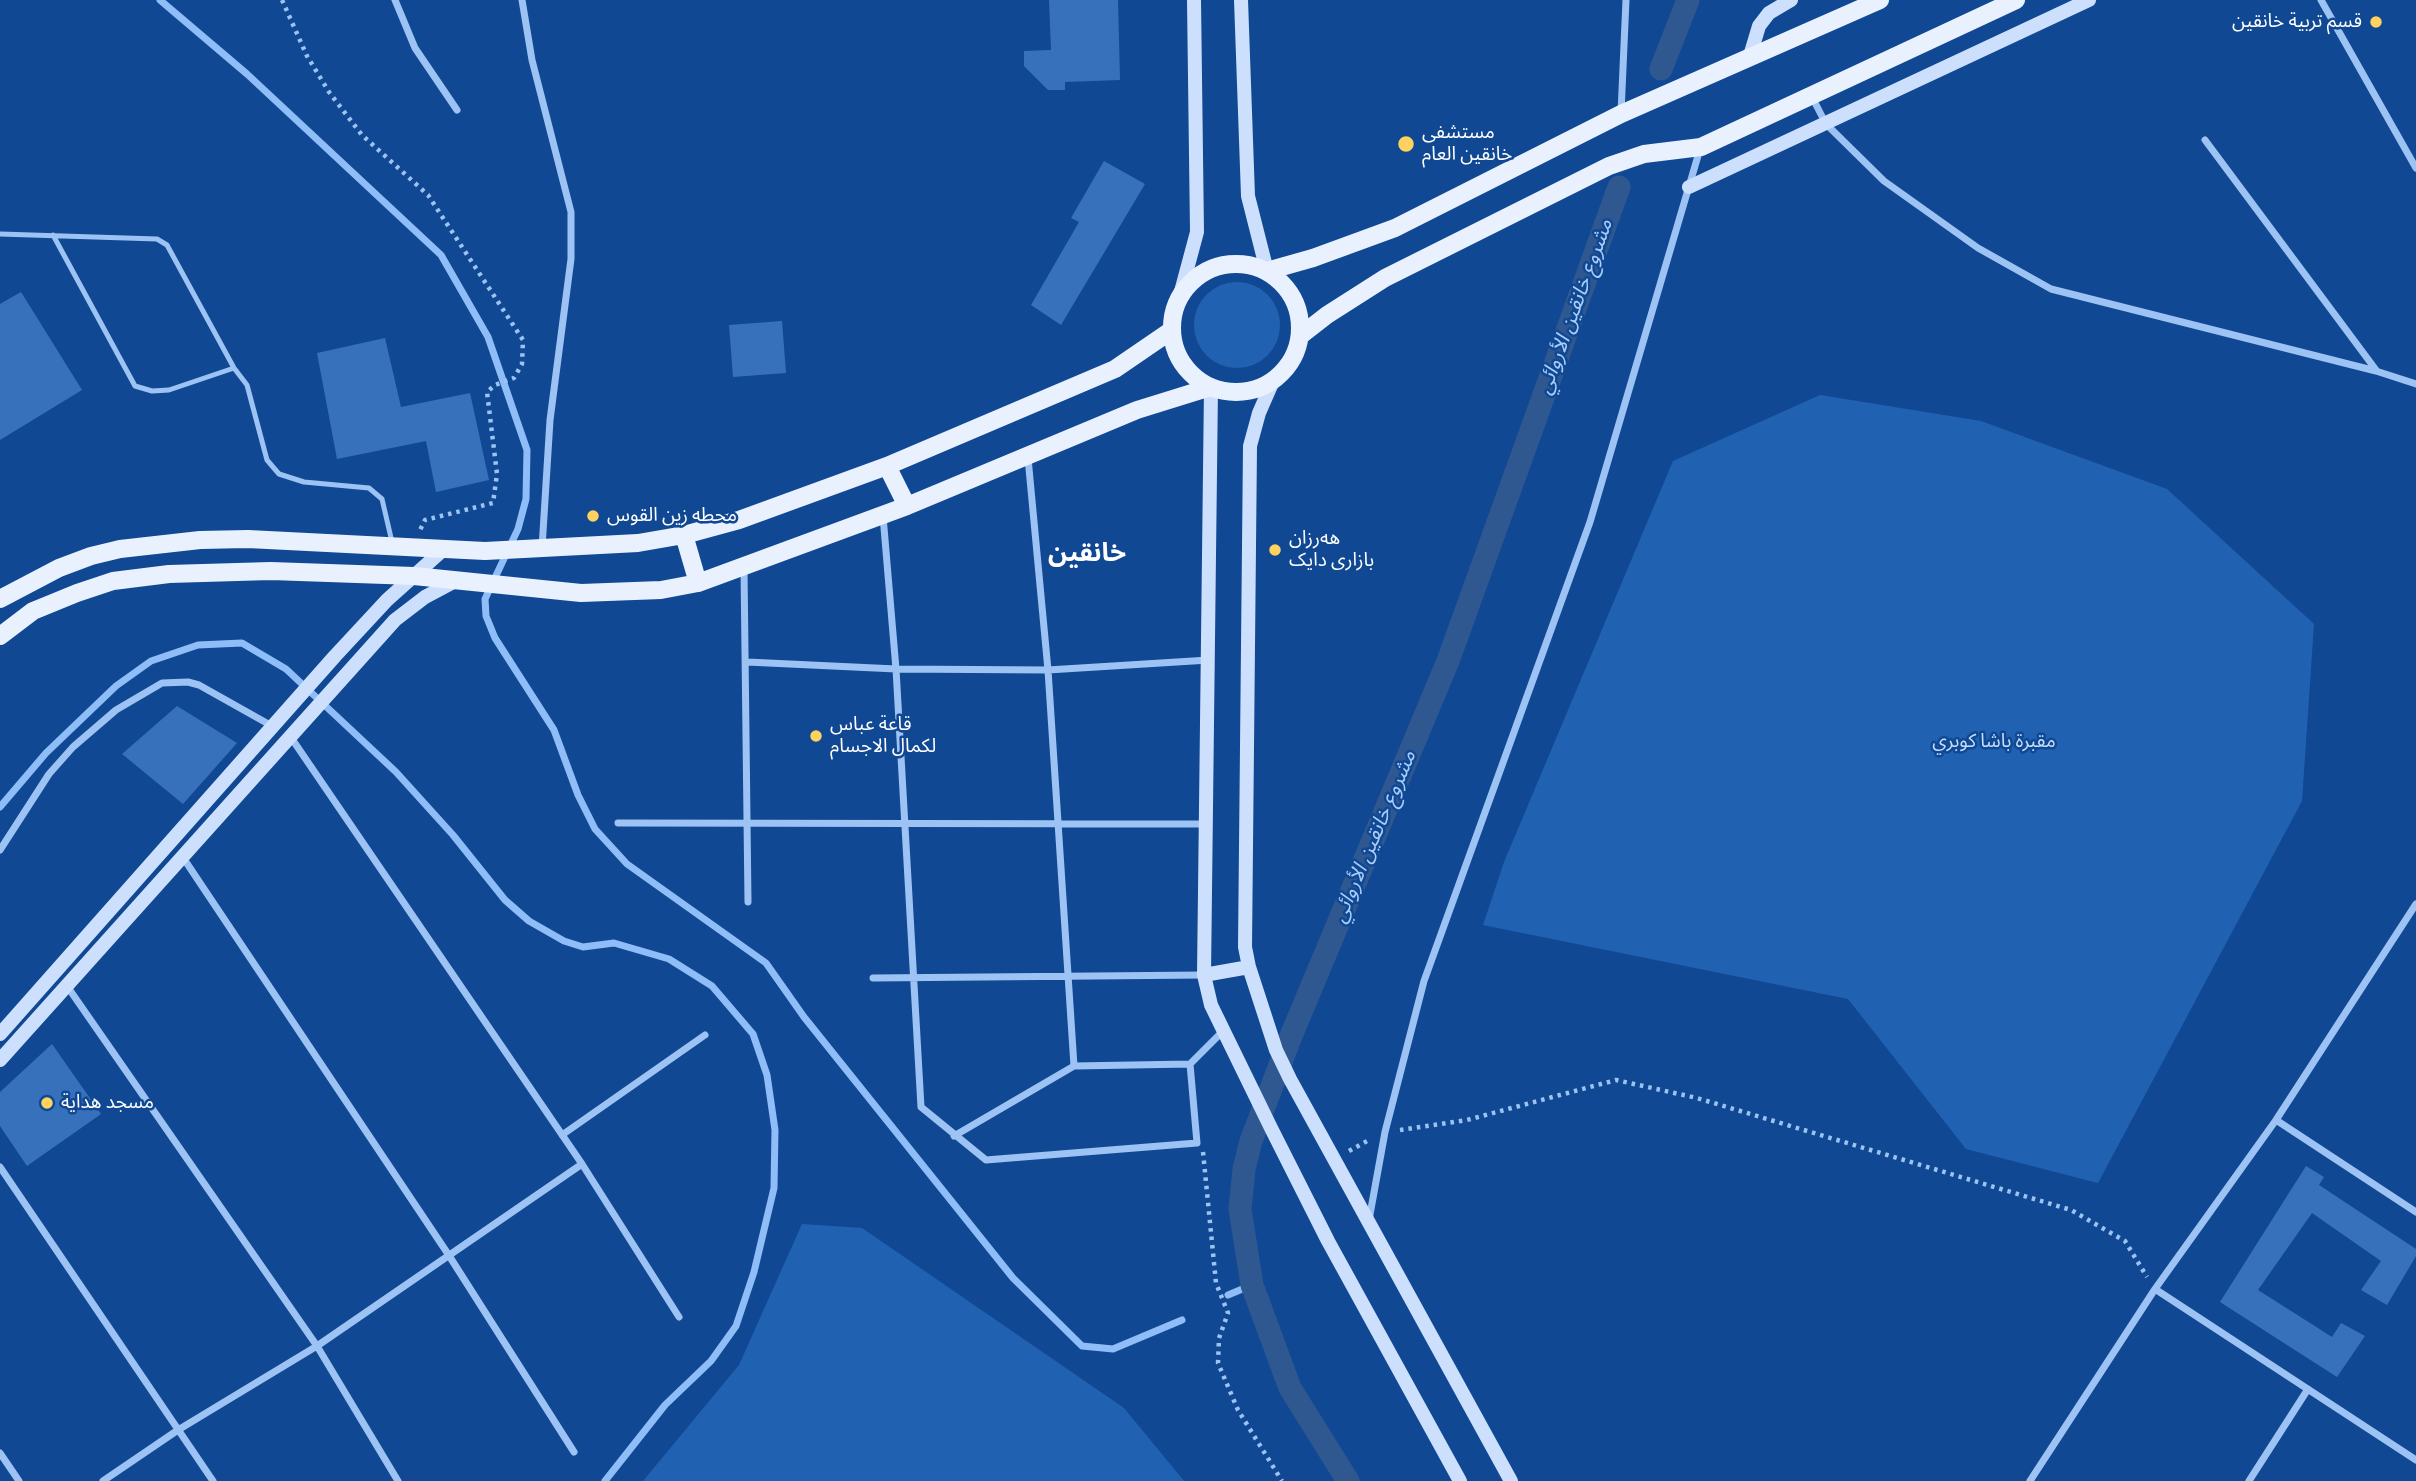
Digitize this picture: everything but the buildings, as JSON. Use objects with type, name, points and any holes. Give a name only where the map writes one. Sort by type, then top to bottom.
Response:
[{"type":"main road","points":[[1179,299],[1199,276],[1227,264],[1248,264],[1267,271],[1283,283],[1294,299],[1300,317],[1300,336],[1287,369],[1273,381],[1254,390],[1232,392],[1211,387],[1183,364],[1175,348],[1172,330],[1179,299],[1193,256],[1198,220],[1194,0]]},
{"type":"main road","points":[[1241,0],[1248,196],[1267,271]]},
{"type":"main road","points":[[1750,56],[1755,33],[1769,7],[1791,0]]},
{"type":"main road","points":[[1267,271],[1313,258],[1395,228],[1621,114],[1880,0]]},
{"type":"main road","points":[[1300,336],[1385,278],[1609,166],[1644,154],[1701,147],[1811,93],[2016,0]]},
{"type":"main road","points":[[1689,187],[2089,0]]},
{"type":"main road","points":[[0,599],[59,568],[91,556],[132,547],[200,540],[247,539],[485,551],[638,544],[684,535],[739,520],[887,466],[1115,369],[1172,330]]},
{"type":"main road","points":[[1273,381],[1259,413],[1250,446],[1245,938],[1249,967],[1276,1050],[1290,1079],[1511,1481]]},
{"type":"main road","points":[[0,636],[33,611],[113,581],[216,570],[414,576],[581,593],[626,593],[698,583],[744,569],[883,516],[1137,410],[1211,387]]},
{"type":"main road","points":[[1211,387],[1210,660],[1204,975],[1211,1005],[1328,1241],[1460,1481]]},
{"type":"main road","points":[[887,466],[907,506]]},
{"type":"main road","points":[[684,535],[698,583]]},
{"type":"main road","points":[[0,1034],[335,656],[445,548]]},
{"type":"main road","points":[[0,1060],[349,670],[409,607],[464,580]]},
{"type":"main road","points":[[1204,975],[1249,967]]},
{"type":"street","points":[[395,0],[415,48],[457,110]]},
{"type":"street","points":[[522,0],[532,60],[571,212],[571,259],[551,420],[542,549]]},
{"type":"street","points":[[1621,114],[1626,0]]},
{"type":"street","points":[[2321,0],[2416,168]]},
{"type":"street","points":[[1811,93],[1826,124],[1854,154],[1928,214],[2013,270],[2051,289],[2376,371],[2416,384]]},
{"type":"street","points":[[2205,140],[2376,371]]},
{"type":"street","points":[[1368,1224],[1385,1132],[1424,981],[1590,522],[1701,147]]},
{"type":"street","points":[[1027,454],[1048,670],[1074,1066]]},
{"type":"street","points":[[883,516],[896,669],[921,1107],[986,1160],[1197,1143],[1190,1064]]},
{"type":"street","points":[[744,569],[748,902]]},
{"type":"street","points":[[747,662],[896,669],[1048,670],[1210,660]]},
{"type":"street","points":[[0,850],[49,774],[73,747],[116,710],[162,683],[188,682],[199,685],[278,721]]},
{"type":"street","points":[[294,731],[582,1164],[679,1317]]},
{"type":"street","points":[[618,822],[1207,824]]},
{"type":"street","points":[[182,856],[448,1254],[574,1452]]},
{"type":"street","points":[[2030,1481],[2155,1289],[2276,1120],[2416,904]]},
{"type":"street","points":[[873,978],[1204,975]]},
{"type":"street","points":[[67,985],[317,1346],[398,1481]]},
{"type":"street","points":[[954,1136],[1074,1066],[1190,1064],[1223,1030]]},
{"type":"street","points":[[562,1135],[705,1035]]},
{"type":"street","points":[[2276,1120],[2416,1212]]},
{"type":"street","points":[[103,1481],[178,1430],[317,1346],[582,1164]]},
{"type":"street","points":[[0,1167],[213,1481]]},
{"type":"street","points":[[2155,1289],[2416,1460]]},
{"type":"street","points":[[2249,1481],[2308,1389]]},
{"type":"street","points":[[0,1453],[19,1481]]},
{"type":"lane","points":[[0,234],[157,239],[167,245],[234,368],[247,385],[267,460],[279,474],[304,482],[369,488],[382,499],[393,545]]},
{"type":"lane","points":[[53,235],[135,386],[152,391],[169,390],[234,368]]},
{"type":"path","points":[[282,0],[307,55],[330,92],[362,135],[428,195],[523,340],[522,364],[514,378],[495,385],[487,392],[496,474],[493,503],[425,520],[412,546]]},
{"type":"path","points":[[1333,1159],[1385,1132],[1467,1120],[1616,1080],[1697,1098],[2071,1210],[2125,1241],[2155,1289]]},
{"type":"path","points":[[1197,1143],[1206,1156],[1216,1283],[1228,1313],[1219,1338],[1218,1363],[1238,1410],[1282,1481]]},
{"type":"green space","points":[[1237,282],[1253,286],[1267,295],[1276,309],[1280,325],[1276,341],[1267,355],[1253,364],[1237,368],[1221,364],[1207,355],[1198,341],[1194,325],[1198,309],[1207,295],[1221,286]]},
{"type":"green space","name":"مقبرة باشا كوبري","points":[[1820,395],[1981,421],[2167,489],[2314,624],[2302,801],[2098,1183],[1966,1149],[1848,999],[1483,925],[1504,862],[1673,461]]},
{"type":"green space","points":[[802,1224],[862,1228],[1124,1408],[1184,1481],[643,1481],[739,1365]]},
{"type":"waterway","points":[[160,0],[247,74],[441,255],[488,337],[527,450],[526,499],[518,529],[485,599],[486,616],[495,638],[554,730],[578,795],[595,829],[627,864],[766,963],[804,1017],[1013,1278],[1082,1346],[1113,1349],[1182,1320]]},
{"type":"waterway","name":"مشروع خانقين الأروائي","points":[[1661,69],[1688,0]]},
{"type":"waterway","name":"مشروع خانقين الأروائي","points":[[1348,1481],[1290,1388],[1252,1285],[1240,1209],[1244,1169],[1251,1141],[1291,1036],[1448,661],[1619,187]]},
{"type":"waterway","points":[[0,807],[46,753],[116,686],[151,661],[198,645],[242,643],[286,669],[396,772],[453,835],[505,900],[529,921],[564,941],[583,947],[614,943],[669,959],[712,986],[753,1034],[767,1075],[775,1130],[774,1188],[754,1272],[736,1326],[711,1361],[665,1405],[605,1481]]},
{"type":"waterway","points":[[1228,1295],[1252,1285]]},
{"type":"place","name":"قسم تربية خانقين","points":[[2376,22]]},
{"type":"place","name":"مستشفى خانقين العام","points":[[1406,144]]},
{"type":"place","name":"محطه زين القوس","points":[[593,516]]},
{"type":"place","name":"هەرزان بازاری دایک","points":[[1275,550]]},
{"type":"place","name":"قاعة عباس لكمال الاجسام","points":[[816,736]]},
{"type":"place","name":"مسجد هداية","points":[[47,1103]]},
{"type":"district","name":"خانقين","points":[[1087,555]]}]
